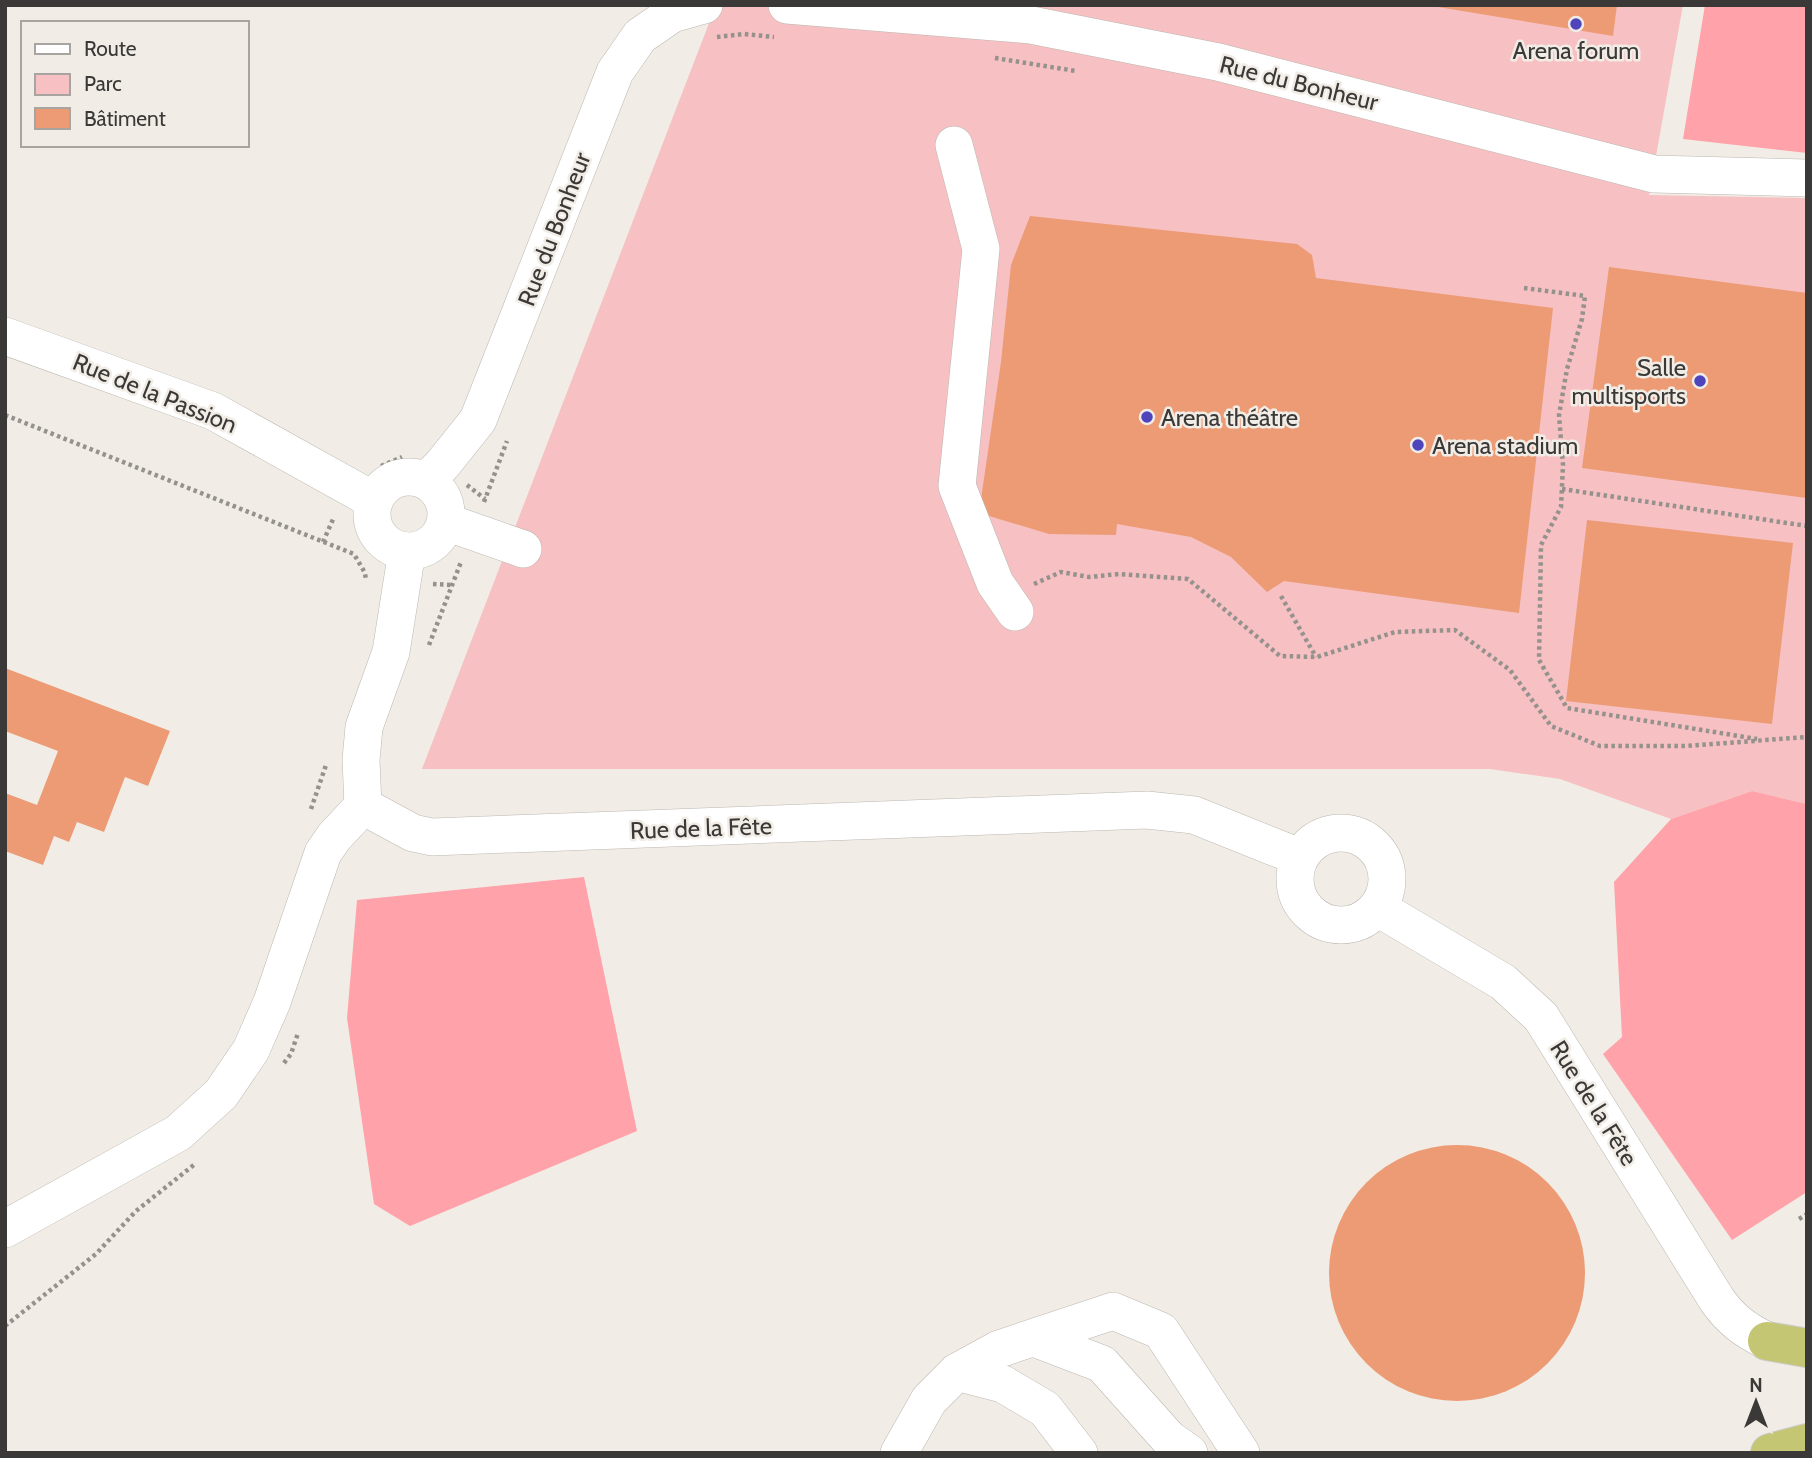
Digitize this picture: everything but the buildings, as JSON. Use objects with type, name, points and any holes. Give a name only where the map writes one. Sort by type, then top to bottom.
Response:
[{"type":"highway","points":[[1767,1341],[1807,1348]]},
{"type":"highway","points":[[1770,1453],[1807,1443]]},
{"type":"street","name":"Rue du Bonheur","points":[[427,481],[478,420],[615,72],[640,36],[672,14],[707,21]]},
{"type":"street","name":"Rue du Bonheur","points":[[785,21],[1031,24],[1218,62],[1654,174],[1807,178]]},
{"type":"street","points":[[954,145],[981,249],[957,486],[1005,597]]},
{"type":"street","name":"Rue de la Passion","points":[[5,336],[213,411],[373,500]]},
{"type":"street","points":[[459,526],[441,533],[424,549],[407,551],[388,545],[378,537],[371,513],[373,500],[380,489],[390,481],[414,476],[436,488],[443,498],[446,510],[459,526],[523,549]]},
{"type":"street","points":[[5,1229],[178,1133],[221,1094],[251,1050],[272,1002],[323,853],[363,806],[361,760],[364,727],[391,652],[407,551]]},
{"type":"street","name":"Rue de la Fête","points":[[363,806],[413,833],[432,837],[1147,810],[1194,814],[1299,857]]},
{"type":"street","points":[[1337,832],[1352,833],[1367,839],[1378,850],[1388,879],[1378,908],[1367,918],[1337,926],[1322,922],[1309,914],[1299,901],[1294,886],[1294,871],[1299,857],[1309,845],[1322,836],[1337,832]]},
{"type":"street","name":"Rue de la Fête","points":[[1378,908],[1503,982],[1541,1017],[1731,1319],[1746,1331],[1767,1341]]},
{"type":"street","points":[[899,1453],[929,1400],[957,1373],[999,1349],[1113,1311],[1161,1331],[1241,1453]]},
{"type":"street","points":[[1034,1338],[1101,1364],[1170,1439],[1189,1453]]},
{"type":"street","points":[[957,1373],[1003,1384],[1045,1409],[1079,1453]]},
{"type":"path","points":[[707,21],[744,34],[785,21]]},
{"type":"path","points":[[994,58],[1086,73]]},
{"type":"path","points":[[1524,288],[1585,296],[1559,415],[1563,465],[1561,508],[1541,545],[1539,660],[1567,708],[1765,741]]},
{"type":"path","points":[[5,415],[354,554],[365,573],[367,592]]},
{"type":"path","points":[[428,647],[459,526],[509,434]]},
{"type":"path","points":[[1562,489],[1807,526]]},
{"type":"path","points":[[1005,597],[1010,588],[1029,586],[1061,572],[1089,577],[1119,574],[1188,579],[1280,656],[1317,657],[1395,632],[1455,630],[1510,670],[1551,726],[1600,746],[1686,746],[1807,737]]},
{"type":"path","points":[[1281,596],[1317,657]]},
{"type":"path","points":[[309,816],[330,754]]},
{"type":"path","points":[[283,1065],[291,1054],[300,1028]]},
{"type":"path","points":[[5,1326],[96,1254],[136,1211],[199,1160]]},
{"type":"path","points":[[1799,1219],[1807,1214]]},
{"type":"green space","points":[[716,5],[1683,5],[1649,195],[1807,198],[1807,804],[1752,791],[1671,819],[1560,779],[1490,769],[422,769]]},
{"type":"shaded area","points":[[1705,5],[1807,5],[1807,153],[1683,139]]},
{"type":"shaded area","points":[[1752,791],[1807,804],[1807,1192],[1732,1240],[1603,1054],[1622,1037],[1614,882],[1671,819]]},
{"type":"shaded area","points":[[584,877],[637,1131],[410,1226],[374,1204],[347,1018],[357,900]]},
{"type":"place","name":"Arena forum","points":[[1576,24]]},
{"type":"place","name":"Salle multisports","points":[[1700,381]]},
{"type":"place","name":"Arena théâtre","points":[[1147,417]]},
{"type":"place","name":"Arena stadium","points":[[1418,445]]}]
